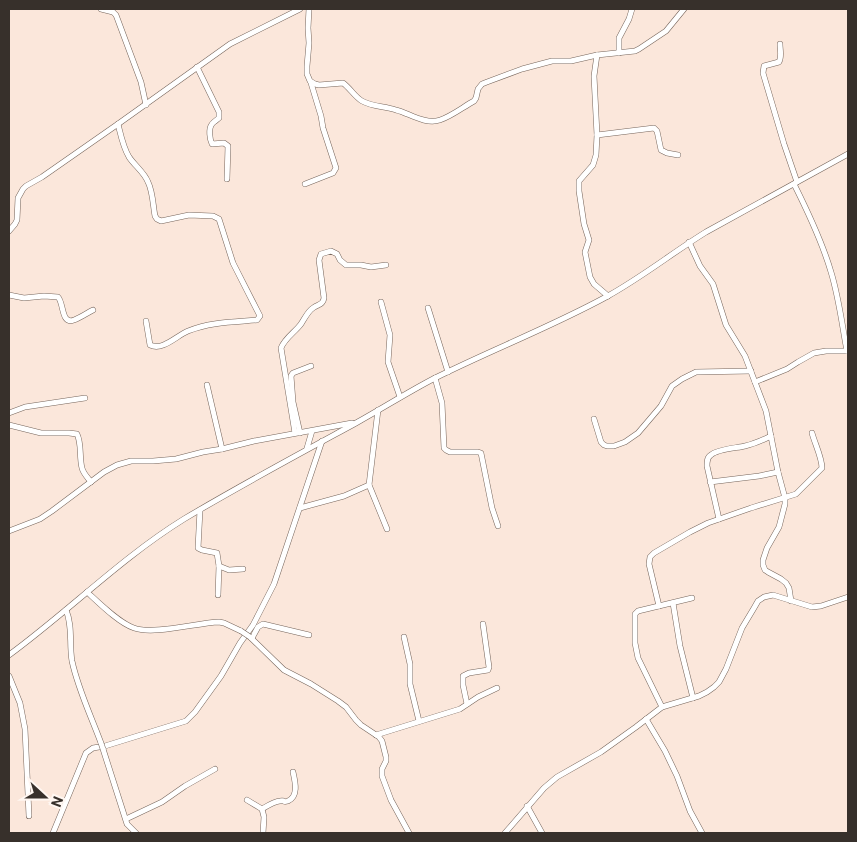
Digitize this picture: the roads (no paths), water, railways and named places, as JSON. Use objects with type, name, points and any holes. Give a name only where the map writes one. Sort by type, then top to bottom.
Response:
[{"type":"street","points":[[101,9],[113,12],[116,15],[141,82],[146,104]]},
{"type":"street","points":[[9,231],[17,220],[18,198],[23,189],[230,44],[300,9]]},
{"type":"street","points":[[306,184],[334,174],[336,168],[311,83],[308,79],[309,9]]},
{"type":"street","points":[[619,53],[620,38],[630,19],[632,9]]},
{"type":"street","points":[[311,83],[319,85],[342,83],[360,100],[368,104],[434,121],[444,118],[474,101],[478,89],[487,82],[522,69],[552,61],[571,61],[597,55],[635,51],[669,28],[684,9]]},
{"type":"street","points":[[755,382],[787,368],[814,353],[848,351],[832,273],[796,183],[763,73],[764,66],[779,62],[781,57],[780,44]]},
{"type":"street","points":[[597,55],[594,76],[597,136],[595,161],[580,181],[578,191],[589,240],[585,252],[590,277],[594,284],[608,296]]},
{"type":"street","points":[[197,67],[219,112],[219,118],[212,123],[210,128],[212,144],[228,144],[227,179]]},
{"type":"street","points":[[118,124],[130,159],[144,175],[149,185],[157,219],[194,215],[213,216],[219,219],[233,263],[260,316],[257,320],[225,322],[195,329],[165,344],[154,347],[150,345],[146,321]]},
{"type":"street","points":[[597,136],[654,128],[661,150],[678,155]]},
{"type":"street","points":[[9,655],[123,562],[175,525],[200,510],[307,448],[358,422],[435,378],[608,296],[649,271],[689,242],[848,154]]},
{"type":"street","points":[[689,242],[700,266],[713,284],[726,325],[751,371],[766,411],[785,504],[779,527],[767,548],[763,565],[764,570],[786,583],[789,588],[791,601]]},
{"type":"street","points":[[297,433],[281,348],[310,310],[324,302],[320,256],[324,252],[331,251],[337,254],[346,265],[371,267],[386,265]]},
{"type":"street","points":[[9,295],[24,298],[58,296],[64,316],[66,320],[70,321],[76,320],[83,314],[93,310]]},
{"type":"street","points":[[381,302],[390,335],[388,362],[400,398]]},
{"type":"street","points":[[428,308],[448,372]]},
{"type":"street","points":[[297,433],[291,376],[293,373],[311,366]]},
{"type":"street","points":[[594,419],[601,442],[607,446],[614,446],[625,442],[638,433],[661,406],[672,386],[682,378],[696,372],[751,371]]},
{"type":"street","points":[[435,378],[442,403],[444,448],[450,452],[481,453],[492,508],[498,526]]},
{"type":"street","points":[[207,385],[222,449]]},
{"type":"street","points":[[9,413],[25,407],[85,398]]},
{"type":"street","points":[[378,410],[369,485],[387,529]]},
{"type":"street","points":[[9,531],[40,519],[111,467],[123,462],[164,460],[358,422]]},
{"type":"street","points":[[9,425],[41,433],[77,434],[80,442],[82,468],[91,482]]},
{"type":"street","points":[[307,448],[312,431]]},
{"type":"street","points":[[659,606],[650,557],[657,550],[719,519],[796,494],[822,468],[812,433]]},
{"type":"street","points":[[719,519],[707,466],[708,459],[712,453],[747,446],[771,436]]},
{"type":"street","points":[[53,833],[86,754],[93,748],[186,721],[195,712],[221,676],[253,625],[274,584],[322,441]]},
{"type":"street","points":[[710,482],[778,472]]},
{"type":"street","points":[[300,508],[344,496],[369,485]]},
{"type":"street","points":[[200,510],[198,548],[217,553],[219,566],[218,595]]},
{"type":"street","points":[[219,566],[229,570],[243,570]]},
{"type":"street","points":[[87,592],[111,613],[130,626],[143,630],[224,623],[251,638],[284,670],[338,701],[346,707],[356,720],[382,741],[386,754],[382,776],[391,800],[409,833]]},
{"type":"street","points":[[505,833],[527,806],[557,777],[601,752],[662,707],[708,692],[719,682],[742,628],[758,600],[764,596],[773,595],[812,608],[848,597]]},
{"type":"street","points":[[662,707],[638,658],[635,643],[636,612],[692,598]]},
{"type":"street","points":[[673,603],[680,646],[693,698]]},
{"type":"street","points":[[66,610],[70,621],[70,647],[73,663],[84,701],[102,746],[127,821],[129,833]]},
{"type":"street","points":[[251,638],[258,627],[263,624],[309,635]]},
{"type":"street","points":[[468,704],[463,685],[463,676],[489,669],[483,624]]},
{"type":"street","points":[[404,637],[410,664],[410,684],[419,721]]},
{"type":"street","points":[[9,676],[20,703],[25,729],[29,816]]},
{"type":"street","points":[[376,735],[460,708],[497,688]]},
{"type":"street","points":[[646,720],[665,751],[690,811],[702,833]]},
{"type":"street","points":[[127,821],[215,769]]},
{"type":"street","points":[[262,808],[280,800],[286,802],[294,796],[296,785],[293,772]]},
{"type":"street","points":[[247,800],[262,808]]},
{"type":"street","points":[[527,806],[542,833]]},
{"type":"street","points":[[262,808],[264,818],[263,833]]},
{"type":"street","points":[[127,821],[136,833]]}]
